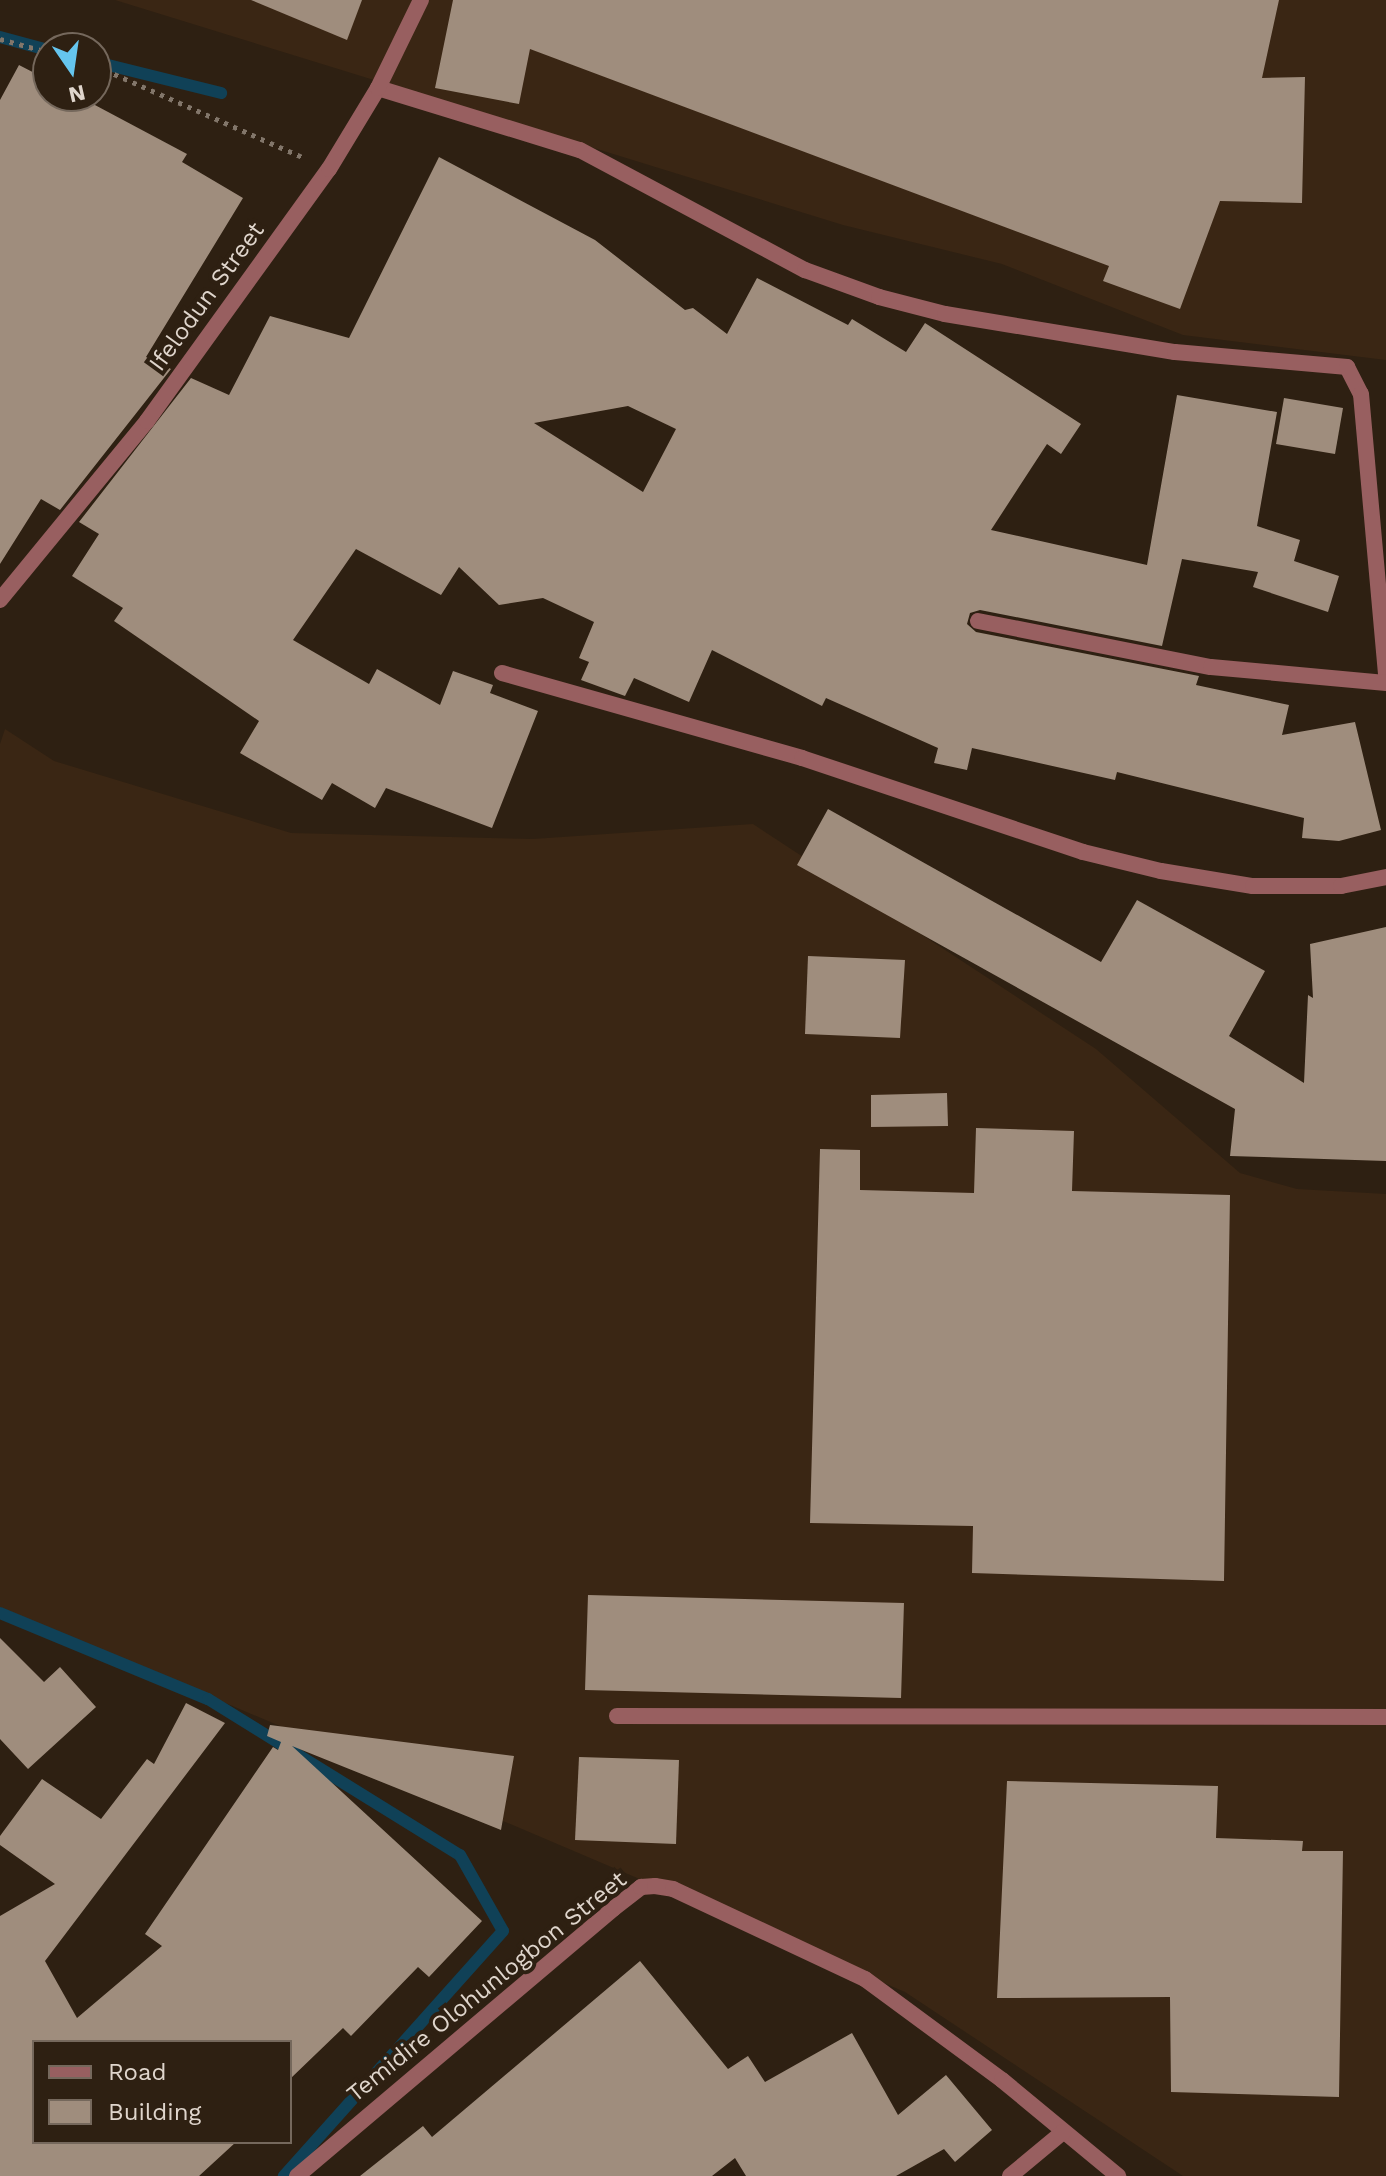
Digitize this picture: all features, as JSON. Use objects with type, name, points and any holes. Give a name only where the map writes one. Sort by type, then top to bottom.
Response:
[{"type":"street","name":"Ifelodun Street","points":[[0,600],[147,421],[329,169],[378,88],[421,0]]},
{"type":"street","points":[[378,88],[580,150],[805,270],[879,297],[945,314],[1175,352],[1347,367],[1361,394],[1386,676]]},
{"type":"street","points":[[978,621],[1211,667],[1386,683]]},
{"type":"street","points":[[502,673],[802,758],[1083,852],[1161,871],[1253,886],[1341,886],[1386,877]]},
{"type":"street","points":[[617,1716],[1386,1717]]},
{"type":"street","name":"Temidire Olohunlogbon Street","points":[[297,2176],[613,1909],[641,1887],[655,1886],[673,1889],[865,1979],[1118,2176]]},
{"type":"street","points":[[1010,2176],[1063,2132]]},
{"type":"path","points":[[0,39],[32,48]]},
{"type":"path","points":[[112,73],[329,169]]},
{"type":"shaded area","points":[[115,0],[1386,0],[1386,360],[1183,335],[1002,264],[843,225]]},
{"type":"shaded area","points":[[5,729],[54,761],[291,833],[533,839],[753,824],[1096,1049],[1240,1173],[1297,1189],[1386,1194],[1386,2176],[1183,2176],[905,1992],[0,1607],[0,744]]},
{"type":"building","points":[[251,0],[362,0],[347,40]]},
{"type":"building","points":[[453,0],[1279,0],[1262,78],[1305,77],[1302,203],[1220,201],[1180,309],[1103,281],[1109,266],[530,49],[519,104],[435,88]]},
{"type":"building","points":[[19,65],[32,72],[32,112],[108,112],[187,154],[182,162],[243,198],[146,357],[171,369],[60,510],[41,499],[0,564],[0,100]]},
{"type":"building","points":[[439,157],[595,240],[685,310],[693,308],[727,334],[757,278],[848,325],[852,319],[906,352],[925,323],[1081,424],[1061,454],[1047,444],[991,530],[1147,565],[1177,395],[1277,412],[1257,526],[1300,540],[1294,561],[1339,576],[1328,612],[1253,587],[1258,572],[1182,559],[1162,646],[980,610],[970,613],[967,624],[976,632],[1199,676],[1196,685],[1289,705],[1282,735],[1355,722],[1381,830],[1339,841],[1302,838],[1304,818],[1117,772],[1115,780],[972,748],[967,770],[934,763],[938,748],[826,698],[822,706],[712,650],[689,702],[634,678],[625,696],[581,680],[589,662],[579,658],[594,622],[543,598],[499,605],[459,567],[441,595],[356,549],[293,640],[369,684],[377,669],[440,705],[453,671],[493,685],[490,693],[538,711],[492,828],[386,788],[375,808],[332,783],[322,800],[240,753],[259,721],[114,621],[123,608],[72,576],[99,534],[79,522],[191,378],[229,395],[270,316],[349,338]],"holes":[[[628,406],[676,429],[643,492],[534,423]]]},
{"type":"building","points":[[1284,398],[1343,408],[1335,454],[1276,444]]},
{"type":"building","points":[[828,809],[1101,962],[1137,900],[1265,971],[1229,1036],[1304,1083],[1308,995],[1313,998],[1310,944],[1386,927],[1386,1161],[1230,1156],[1235,1109],[797,865]]},
{"type":"building","points":[[808,956],[905,960],[900,1038],[805,1034]]},
{"type":"building","points":[[947,1093],[948,1126],[871,1127],[871,1095]]},
{"type":"building","points":[[976,1128],[1074,1131],[1072,1191],[1230,1195],[1224,1581],[972,1573],[973,1526],[810,1523],[820,1149],[860,1150],[860,1190],[974,1193]]},
{"type":"building","points":[[588,1595],[904,1603],[901,1698],[585,1690]]},
{"type":"building","points":[[0,1638],[44,1682],[60,1667],[96,1707],[28,1769],[0,1739]]},
{"type":"building","points":[[186,1703],[225,1723],[45,1961],[77,2018],[162,1946],[145,1934],[273,1747],[278,1750],[281,1742],[267,1736],[270,1725],[514,1756],[501,1830],[292,1746],[482,1921],[429,1977],[418,1967],[351,2036],[343,2028],[292,2077],[292,2040],[32,2040],[32,2144],[234,2144],[199,2176],[0,2176],[0,1916],[55,1884],[0,1845],[0,1836],[42,1779],[101,1819],[147,1759],[154,1764]]},
{"type":"building","points":[[579,1757],[679,1760],[676,1844],[575,1840]]},
{"type":"building","points":[[1007,1781],[1218,1786],[1216,1838],[1303,1841],[1302,1851],[1343,1851],[1339,2097],[1171,2092],[1170,1997],[997,1998]]},
{"type":"building","points":[[640,1961],[728,2069],[748,2056],[765,2082],[852,2033],[898,2115],[946,2075],[992,2130],[955,2162],[944,2149],[896,2176],[746,2176],[735,2158],[712,2176],[360,2176],[423,2126],[432,2137]]},
{"type":"waterway","points":[[0,37],[32,46]]},
{"type":"waterway","points":[[112,66],[221,93]]},
{"type":"waterway","points":[[0,1613],[208,1699],[460,1855],[503,1931],[284,2176]]}]
